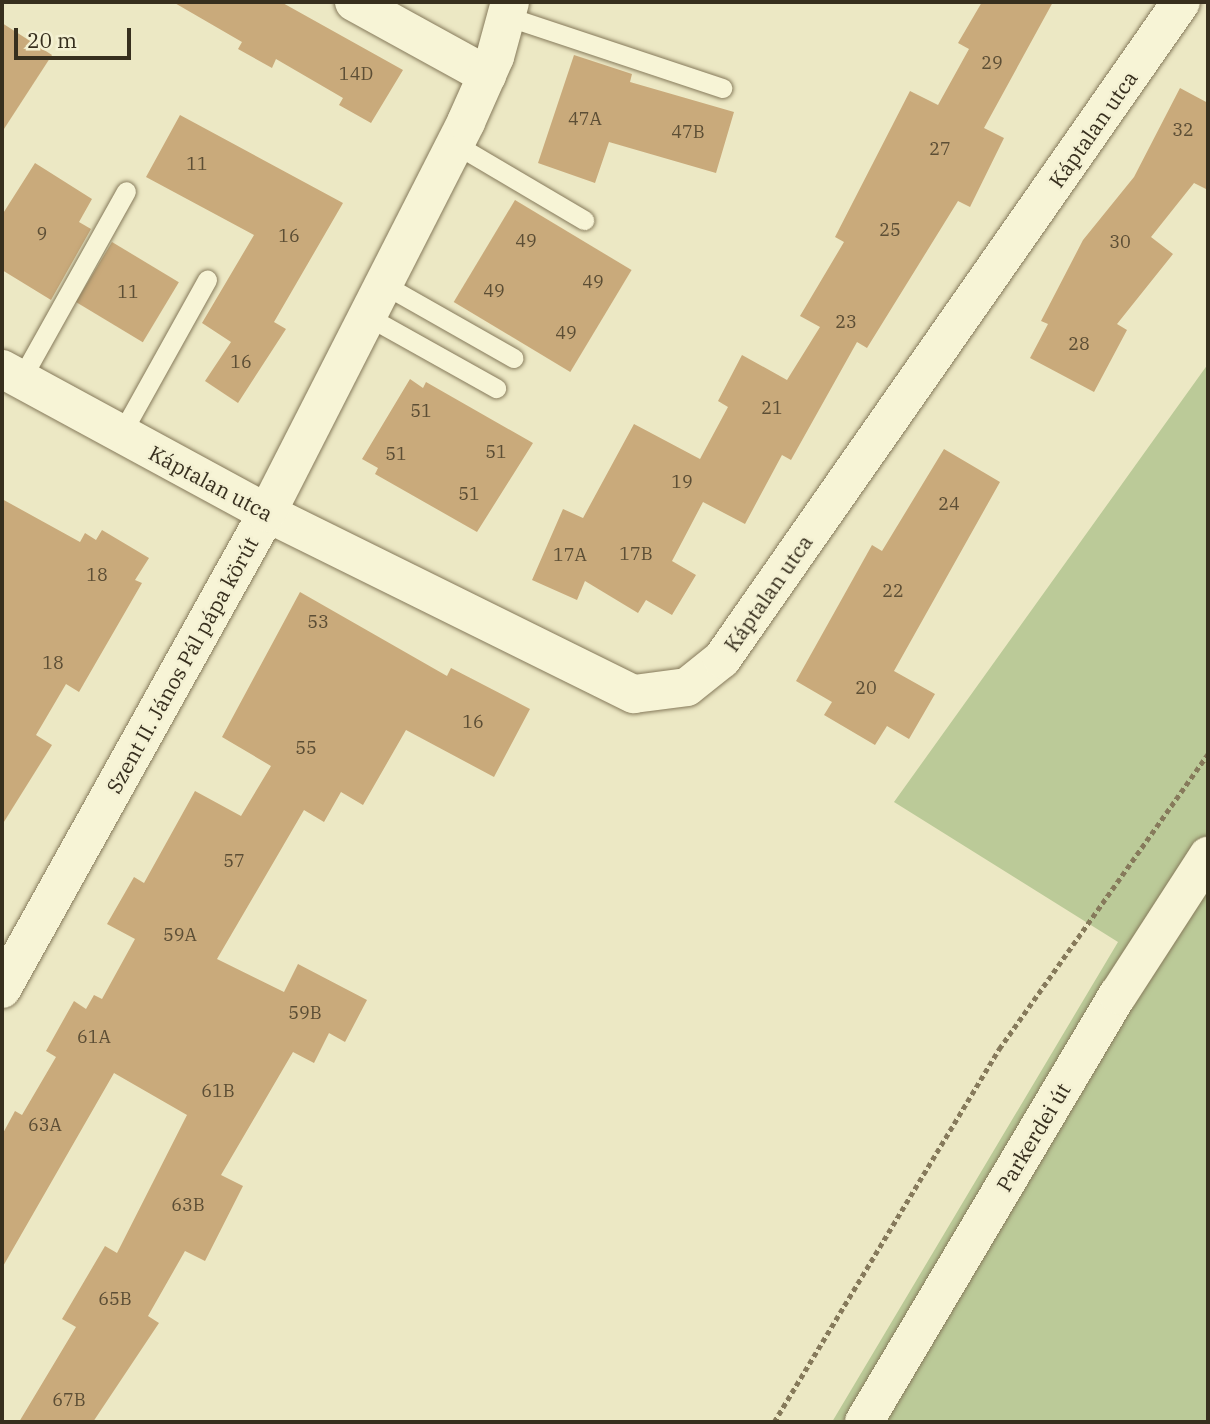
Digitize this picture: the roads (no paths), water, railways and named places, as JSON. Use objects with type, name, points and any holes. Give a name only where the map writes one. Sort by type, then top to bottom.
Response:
[{"type":"street","points":[[354,2],[487,75]]},
{"type":"street","name":"Káptalan utca","points":[[11,374],[120,436],[267,513],[634,694],[687,687],[722,659],[1181,2]]},
{"type":"street","name":"Szent II. János Pál pápa körút","points":[[2,989],[267,513],[455,144],[487,75],[508,9]]},
{"type":"street","name":"Parkerdei út","points":[[864,1422],[1118,995],[1208,856]]},
{"type":"lane","points":[[508,9],[722,88]]},
{"type":"lane","points":[[455,144],[584,220]]},
{"type":"lane","points":[[11,374],[126,191]]},
{"type":"lane","points":[[120,436],[207,280]]},
{"type":"lane","points":[[375,300],[513,359]]},
{"type":"lane","points":[[375,300],[496,388]]}]
